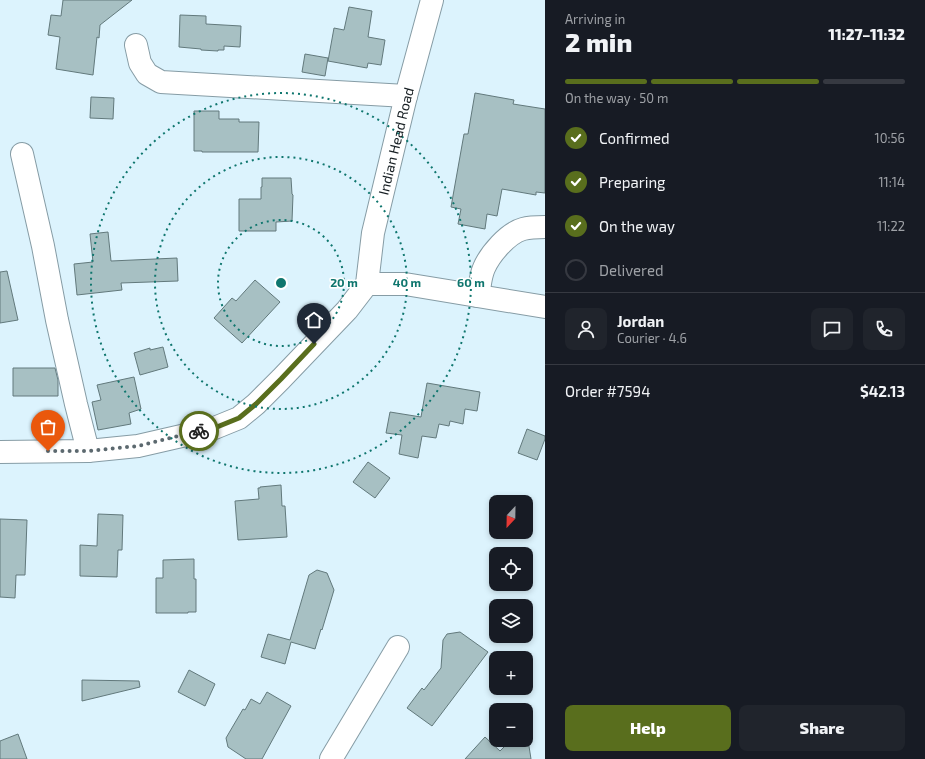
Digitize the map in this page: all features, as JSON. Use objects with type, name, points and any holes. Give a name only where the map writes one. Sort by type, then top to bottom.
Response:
[{"type":"street","name":"Indian Head Road","points":[[367,284],[373,233],[406,96],[432,0]]},
{"type":"street","points":[[136,45],[140,63],[147,74],[161,82],[406,96]]},
{"type":"street","points":[[22,154],[43,246],[57,320],[88,451]]},
{"type":"street","points":[[478,296],[484,267],[502,242],[511,235],[523,229],[545,227]]},
{"type":"street","points":[[0,452],[88,451],[138,446],[212,429],[239,418],[256,404],[347,310],[367,284],[405,284],[545,307]]},
{"type":"street","points":[[339,756],[398,647]]},
{"type":"building","points":[[63,0],[132,0],[100,25],[99,38],[97,37],[93,75],[56,69],[60,37],[48,35],[51,15],[61,16]]},
{"type":"building","points":[[349,7],[372,11],[368,37],[385,40],[381,65],[368,63],[367,68],[328,61],[334,28],[344,30]]},
{"type":"building","points":[[180,15],[206,16],[206,24],[241,26],[240,47],[224,46],[224,50],[218,51],[179,47]]},
{"type":"building","points":[[305,54],[328,58],[325,76],[302,72]]},
{"type":"building","points":[[475,93],[514,100],[513,104],[545,109],[545,193],[536,192],[536,195],[502,189],[497,216],[487,214],[485,229],[458,224],[461,209],[451,207],[464,134],[468,134]]},
{"type":"building","points":[[91,97],[114,98],[113,119],[90,118]]},
{"type":"building","points":[[194,111],[219,111],[219,119],[239,119],[239,122],[259,122],[258,152],[194,151]]},
{"type":"building","points":[[262,178],[291,178],[293,195],[292,221],[276,222],[276,231],[239,231],[239,199],[261,199]]},
{"type":"building","points":[[108,232],[111,261],[177,258],[178,281],[121,283],[122,290],[77,295],[74,264],[93,262],[90,234]]},
{"type":"building","points":[[7,271],[18,320],[0,323],[0,272]]},
{"type":"building","points":[[255,280],[280,302],[242,343],[214,318],[232,298],[236,301]]},
{"type":"building","points":[[163,347],[168,367],[140,375],[134,353],[150,348],[150,350]]},
{"type":"building","points":[[13,368],[55,368],[58,380],[58,396],[13,396]]},
{"type":"building","points":[[134,377],[141,409],[129,413],[131,424],[98,430],[92,402],[101,400],[97,385]]},
{"type":"building","points":[[427,383],[480,392],[477,411],[465,409],[463,424],[450,421],[449,426],[439,424],[436,438],[422,436],[418,458],[399,454],[402,435],[386,433],[390,412],[421,417]]},
{"type":"building","points":[[527,429],[545,436],[537,460],[518,453]]},
{"type":"building","points":[[368,462],[390,478],[375,498],[353,482]]},
{"type":"building","points":[[281,485],[282,506],[285,506],[287,537],[238,540],[235,501],[259,499],[258,488]]},
{"type":"building","points":[[98,514],[123,515],[122,550],[118,550],[117,577],[80,576],[80,545],[97,546]]},
{"type":"building","points":[[0,519],[27,520],[25,575],[16,575],[15,598],[0,597]]},
{"type":"building","points":[[194,559],[194,579],[196,579],[196,612],[156,613],[156,578],[163,578],[163,560]]},
{"type":"building","points":[[317,570],[327,573],[334,590],[315,649],[291,642],[285,664],[261,657],[268,634],[290,640],[309,575]]},
{"type":"building","points":[[460,632],[488,652],[432,726],[407,708],[422,688],[424,690],[441,668],[443,640],[447,634]]},
{"type":"building","points":[[189,670],[215,684],[205,706],[178,692]]},
{"type":"building","points":[[82,680],[139,681],[140,687],[82,701]]},
{"type":"building","points":[[267,692],[291,706],[262,759],[246,759],[228,747],[226,738],[243,709],[245,710],[251,699],[260,704]]},
{"type":"building","points":[[18,734],[27,759],[0,759],[0,741]]},
{"type":"building","points":[[485,737],[489,741],[489,747],[496,747],[500,751],[504,747],[529,747],[531,759],[465,759]]},
{"type":"way so far","points":[[48,451],[88,451],[138,446],[199,431]]},
{"type":"route","points":[[199,431],[212,429],[239,418],[256,404],[314,344]]}]
